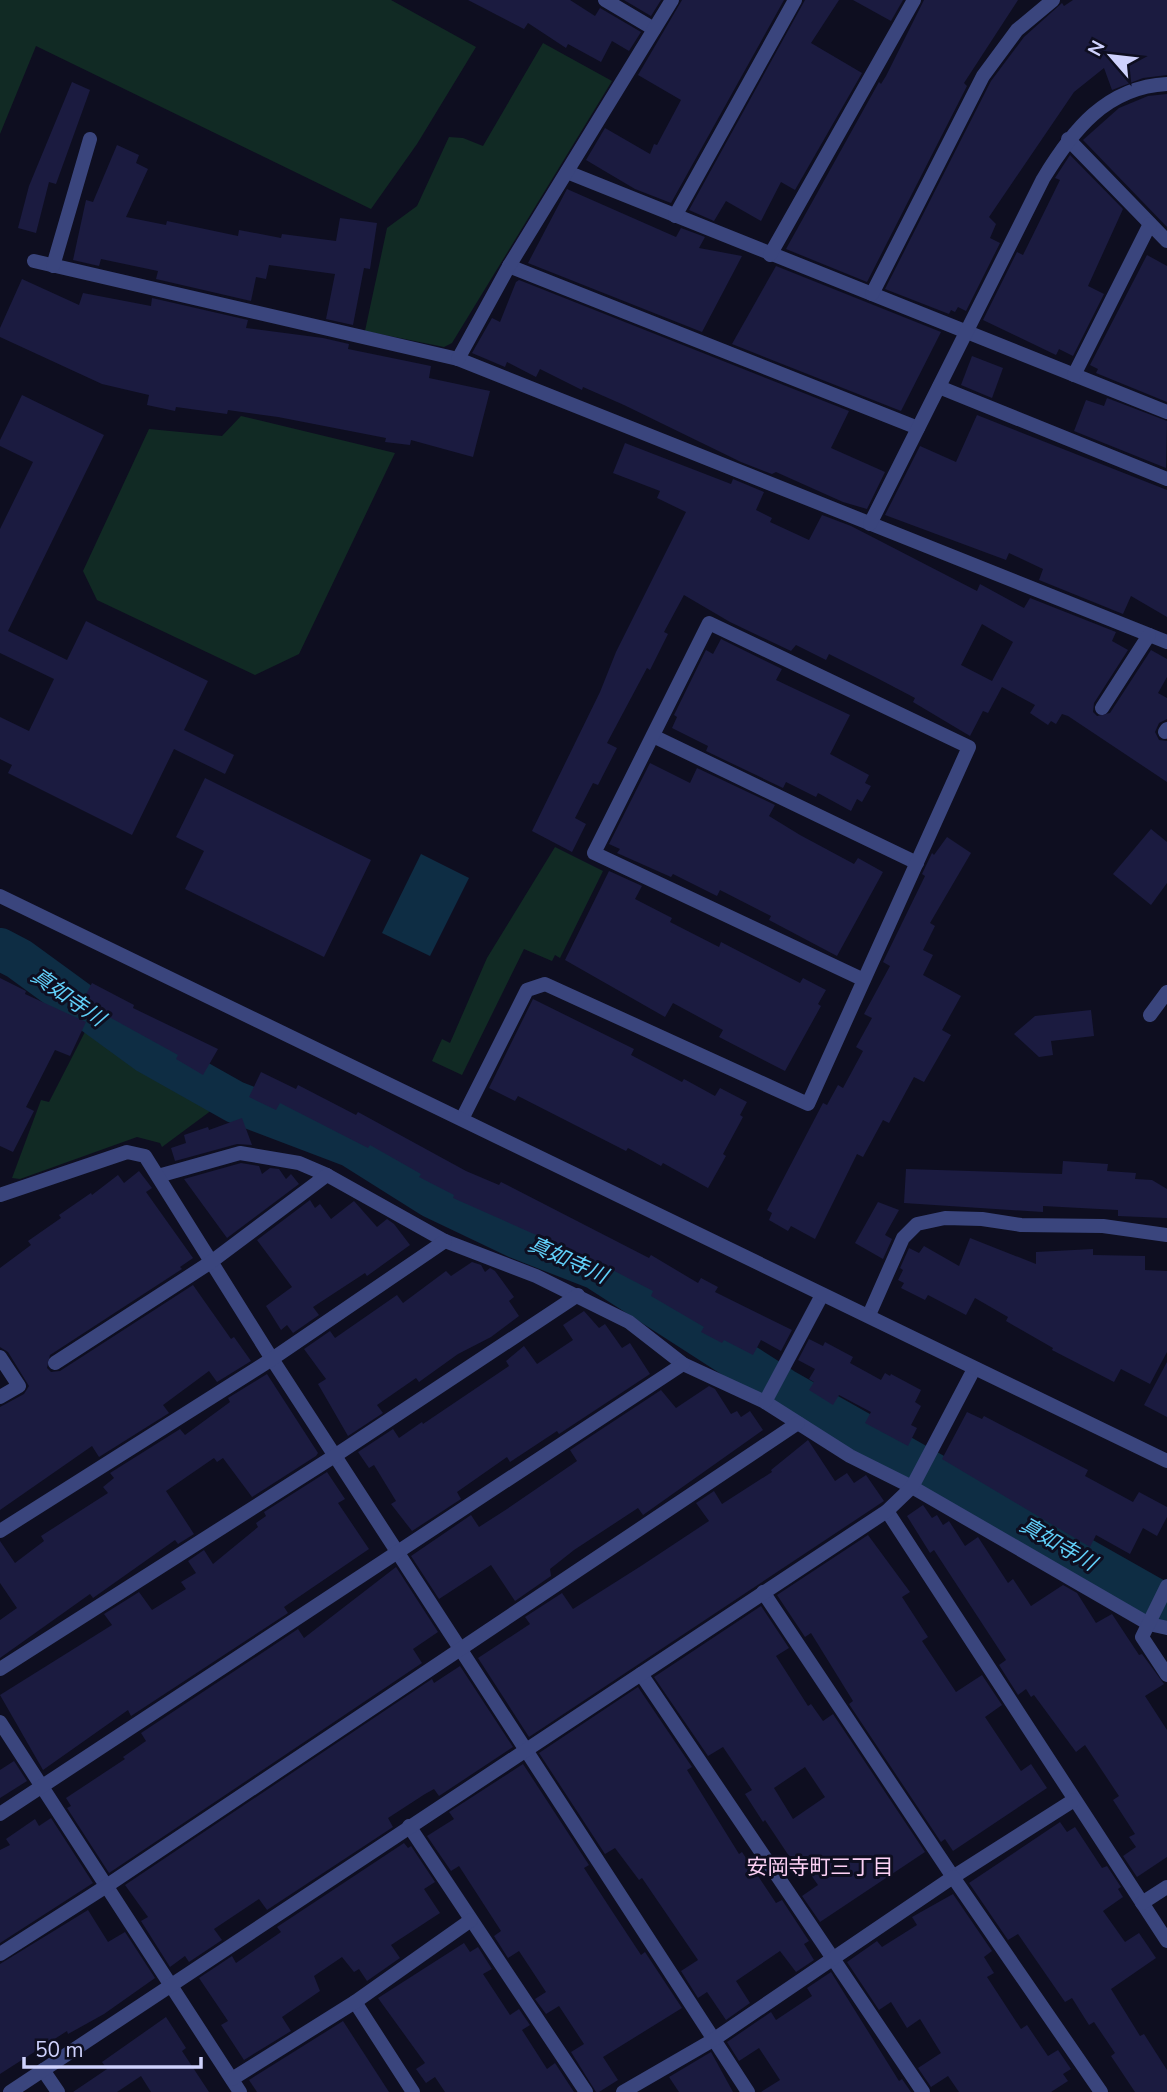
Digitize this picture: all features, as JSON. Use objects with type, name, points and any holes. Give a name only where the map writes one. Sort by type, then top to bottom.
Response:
[{"type":"street","points":[[605,0],[654,29]]},
{"type":"street","points":[[458,359],[509,266],[672,0]]},
{"type":"street","points":[[675,216],[795,0]]},
{"type":"street","points":[[771,255],[914,0]]},
{"type":"street","points":[[872,294],[983,76],[1017,30],[1053,0]]},
{"type":"street","points":[[870,524],[1043,179],[1068,139],[1112,99],[1149,85],[1167,83]]},
{"type":"street","points":[[53,266],[90,139]]},
{"type":"street","points":[[1068,139],[1167,241]]},
{"type":"street","points":[[567,172],[1167,412]]},
{"type":"street","points":[[1074,375],[1150,224]]},
{"type":"street","points":[[34,261],[458,359],[1167,642]]},
{"type":"street","points":[[509,266],[918,428]]},
{"type":"street","points":[[939,387],[1167,479]]},
{"type":"street","points":[[462,1119],[527,990],[545,984],[808,1104],[917,863],[969,747],[709,624],[594,853],[864,980]]},
{"type":"street","points":[[1102,708],[1149,635]]},
{"type":"street","points":[[653,736],[917,863]]},
{"type":"street","points":[[2,902],[462,1119],[1167,1461]]},
{"type":"street","points":[[1150,1015],[1167,992]]},
{"type":"street","points":[[0,1195],[127,1152],[145,1156],[272,1359],[748,2092]]},
{"type":"street","points":[[158,1176],[240,1153],[299,1163],[327,1175],[445,1241],[578,1294],[629,1322],[683,1364],[765,1402],[850,1456],[912,1487],[1149,1624],[1167,1628]]},
{"type":"street","points":[[55,1363],[211,1262],[327,1175]]},
{"type":"street","points":[[869,1315],[903,1238],[917,1224],[957,1218],[1021,1225],[1103,1226],[1167,1235]]},
{"type":"street","points":[[0,1531],[272,1359],[445,1241]]},
{"type":"street","points":[[0,1669],[335,1455],[578,1294]]},
{"type":"street","points":[[765,1402],[822,1295]]},
{"type":"street","points":[[0,1357],[19,1386],[0,1397]]},
{"type":"street","points":[[0,1814],[683,1364]]},
{"type":"street","points":[[10,2092],[887,1511],[912,1487],[974,1369]]},
{"type":"street","points":[[0,1954],[105,1888],[797,1423]]},
{"type":"street","points":[[887,1511],[1167,1941]]},
{"type":"street","points":[[1167,1587],[1142,1637],[1167,1675]]},
{"type":"street","points":[[763,1592],[953,1877],[1101,2092]]},
{"type":"street","points":[[641,1674],[835,1958],[922,2092]]},
{"type":"street","points":[[0,1721],[105,1888],[236,2086],[471,1920]]},
{"type":"street","points":[[623,2092],[713,2040],[953,1877],[1074,1800]]},
{"type":"street","points":[[409,1826],[586,2092]]},
{"type":"street","points":[[1143,1903],[1167,1887]]},
{"type":"street","points":[[355,2002],[413,2092]]},
{"type":"street","points":[[43,2070],[58,2092]]},
{"type":"green space","points":[[0,0],[391,0],[476,47],[417,144],[371,209],[36,46],[0,134]]},
{"type":"green space","points":[[543,43],[612,81],[452,343],[444,347],[365,331],[387,228],[417,206],[449,137],[463,138],[483,146]]},
{"type":"green space","points":[[241,416],[395,453],[299,654],[255,675],[97,600],[83,571],[149,429],[222,436]]},
{"type":"green space","points":[[555,847],[603,871],[560,958],[555,955],[552,961],[524,949],[462,1075],[432,1061],[442,1039],[450,1043],[487,958]]},
{"type":"green space","points":[[86,1030],[134,1062],[220,1104],[162,1147],[160,1143],[137,1137],[20,1179],[12,1178],[41,1100],[49,1102]]},
{"type":"water","points":[[421,854],[469,878],[430,956],[382,933]]},
{"type":"building","points":[[468,0],[570,0],[595,16],[600,8],[641,32],[629,51],[612,41],[601,62],[568,44],[566,48],[528,23],[524,29]]},
{"type":"building","points":[[624,0],[661,0],[651,16]]},
{"type":"building","points":[[682,0],[784,0],[671,203],[635,189],[586,160],[605,128],[650,154],[654,144],[657,145],[681,100],[638,75]]},
{"type":"building","points":[[805,0],[839,0],[811,43],[862,73],[795,190],[781,182],[761,221],[726,201],[714,221],[689,210]]},
{"type":"building","points":[[853,0],[903,0],[891,21]]},
{"type":"building","points":[[924,0],[1018,0],[964,83],[967,86],[867,282],[786,249],[879,82],[881,84],[886,76]]},
{"type":"building","points":[[1073,0],[1167,0],[1167,75],[1143,78],[1112,90],[1104,68],[1074,92],[989,217],[996,224],[990,238],[1000,243],[966,311],[958,307],[955,312],[951,310],[949,314],[885,289],[991,81],[1024,37],[1062,3],[1064,6]]},
{"type":"building","points":[[72,82],[90,90],[56,184],[49,182],[36,233],[18,228],[29,186]]},
{"type":"building","points":[[1167,94],[1167,227],[1083,140],[1119,108],[1148,96]]},
{"type":"building","points":[[117,145],[139,155],[136,163],[148,169],[126,217],[166,225],[167,221],[238,236],[239,230],[281,238],[282,234],[336,241],[340,218],[377,223],[370,269],[364,268],[353,325],[326,319],[335,274],[269,265],[266,279],[256,277],[251,301],[156,279],[158,271],[101,259],[99,266],[73,260],[86,200],[93,202]]},
{"type":"building","points":[[1070,155],[1123,209],[1088,286],[1104,294],[1073,356],[1059,349],[1056,355],[983,320],[1017,252],[1023,255],[1060,180],[1055,178]]},
{"type":"building","points":[[567,189],[676,237],[681,228],[705,237],[699,248],[742,256],[702,332],[528,263]]},
{"type":"building","points":[[1147,255],[1167,266],[1167,402],[1096,373],[1098,369],[1090,365]]},
{"type":"building","points":[[776,266],[941,332],[901,411],[732,344]]},
{"type":"building","points":[[22,279],[79,305],[83,293],[151,306],[152,298],[248,320],[246,328],[323,338],[349,344],[348,349],[431,366],[429,378],[490,391],[473,457],[411,440],[410,445],[385,442],[386,438],[278,417],[228,410],[227,414],[176,407],[175,411],[147,405],[149,395],[102,384],[0,337],[0,328]]},
{"type":"building","points":[[519,280],[849,411],[831,448],[885,472],[867,509],[843,502],[776,472],[772,474],[741,462],[624,405],[583,387],[582,390],[540,369],[536,377],[507,362],[505,367],[472,353],[492,318],[500,322]]},
{"type":"building","points":[[972,356],[1003,368],[992,398],[961,385]]},
{"type":"building","points":[[22,395],[104,435],[8,631],[67,660],[86,621],[208,681],[184,730],[234,755],[225,774],[174,749],[132,835],[8,773],[12,765],[0,759],[0,717],[29,731],[54,679],[0,653],[0,529],[33,462],[0,446],[0,440]]},
{"type":"building","points":[[1107,398],[1167,421],[1166,468],[1074,431],[1086,400],[1104,406]]},
{"type":"building","points":[[977,415],[1167,490],[1167,617],[1131,596],[1123,614],[1039,580],[1043,569],[1009,553],[1006,560],[885,515],[920,446],[956,462]]},
{"type":"building","points":[[625,443],[731,484],[733,479],[764,492],[756,510],[772,518],[770,522],[809,540],[822,515],[851,526],[977,591],[980,584],[1024,608],[1030,598],[1116,632],[1112,641],[1128,650],[1094,703],[1093,712],[1097,716],[1110,713],[1151,650],[1167,659],[1167,677],[1158,693],[1167,698],[1167,719],[1159,723],[1155,732],[1159,740],[1167,741],[1167,782],[1068,716],[1062,714],[1056,724],[1051,721],[1048,725],[1030,713],[1035,705],[1002,687],[988,713],[983,711],[970,736],[913,702],[915,698],[829,654],[826,660],[796,645],[791,651],[730,622],[684,595],[664,632],[668,634],[650,670],[647,668],[607,743],[617,748],[598,785],[593,783],[575,818],[586,824],[572,852],[532,831],[600,692],[616,652],[686,512],[657,498],[660,491],[613,473]],"holes":[[[982,624],[1013,642],[992,681],[961,665]]]},
{"type":"building","points":[[721,639],[782,669],[776,680],[850,715],[830,754],[869,775],[865,783],[871,786],[862,802],[857,799],[851,811],[818,793],[816,797],[786,782],[783,788],[706,751],[708,746],[672,728],[677,717],[674,715],[706,650],[713,654]]},
{"type":"building","points":[[650,763],[690,783],[697,768],[775,805],[769,816],[800,835],[854,864],[858,858],[883,872],[837,956],[769,920],[771,916],[720,890],[717,896],[673,874],[671,877],[617,853],[620,849],[609,844]]},
{"type":"building","points":[[205,778],[371,860],[324,957],[185,889],[204,851],[176,837]]},
{"type":"building","points":[[1151,829],[1167,842],[1167,883],[1151,905],[1113,874]]},
{"type":"building","points":[[947,837],[971,853],[930,923],[935,926],[923,950],[933,955],[923,975],[961,996],[942,1030],[951,1035],[924,1082],[914,1077],[889,1123],[883,1120],[863,1157],[857,1154],[815,1239],[791,1226],[788,1231],[769,1220],[772,1213],[767,1210],[823,1103],[827,1105],[838,1085],[843,1088],[863,1051],[856,1047],[872,1018],[864,1014],[890,966],[883,962],[925,876],[922,874],[932,853],[934,855]]},
{"type":"building","points":[[609,871],[642,886],[635,899],[672,918],[670,922],[719,947],[721,942],[800,983],[803,978],[826,990],[818,1004],[821,1006],[785,1071],[719,1037],[723,1030],[673,1003],[665,1017],[565,960]]},
{"type":"building","points":[[0,978],[26,991],[25,994],[86,1022],[70,1056],[55,1050],[26,1107],[34,1111],[13,1152],[0,1146]]},
{"type":"building","points":[[92,983],[134,1005],[133,1008],[218,1049],[203,1075],[176,1059],[178,1055],[82,1002]]},
{"type":"building","points":[[533,999],[634,1049],[631,1055],[682,1082],[684,1079],[715,1096],[720,1088],[747,1102],[740,1115],[743,1117],[723,1154],[726,1156],[708,1188],[663,1163],[661,1166],[628,1148],[626,1151],[518,1096],[515,1101],[489,1088]]},
{"type":"building","points":[[1091,1010],[1094,1036],[1051,1041],[1053,1055],[1039,1057],[1014,1034],[1035,1016]]},
{"type":"building","points":[[261,1072],[296,1089],[298,1085],[356,1115],[358,1112],[466,1171],[499,1185],[501,1182],[649,1258],[651,1255],[698,1283],[701,1278],[718,1287],[715,1292],[792,1330],[781,1351],[761,1340],[753,1355],[724,1340],[722,1343],[701,1332],[704,1327],[651,1296],[653,1291],[595,1261],[453,1198],[454,1195],[419,1177],[421,1174],[370,1145],[368,1148],[280,1103],[276,1110],[249,1097]]},
{"type":"building","points":[[242,1118],[252,1145],[237,1144],[175,1161],[171,1148],[186,1143],[184,1135],[208,1127],[209,1130]]},
{"type":"building","points":[[1063,1161],[1108,1164],[1107,1171],[1136,1173],[1135,1179],[1152,1180],[1167,1189],[1167,1218],[1118,1216],[1118,1210],[1043,1206],[1043,1212],[904,1203],[906,1169],[1062,1174]]},
{"type":"building","points":[[241,1163],[259,1166],[262,1174],[270,1168],[279,1169],[286,1179],[291,1174],[299,1184],[227,1238],[184,1179]]},
{"type":"building","points":[[139,1171],[152,1188],[146,1192],[193,1258],[180,1267],[182,1269],[50,1355],[47,1368],[51,1372],[60,1371],[193,1285],[231,1339],[234,1337],[251,1361],[217,1382],[209,1371],[163,1405],[169,1413],[99,1457],[92,1446],[0,1510],[0,1407],[24,1394],[29,1386],[8,1352],[0,1347],[0,1268],[31,1245],[28,1241],[61,1218],[59,1215],[118,1175],[124,1183]]},
{"type":"building","points":[[310,1200],[315,1208],[320,1204],[331,1219],[354,1201],[377,1227],[387,1219],[394,1224],[410,1245],[367,1276],[365,1273],[313,1307],[319,1315],[293,1333],[287,1325],[281,1330],[266,1306],[292,1287],[257,1240]]},
{"type":"building","points":[[878,1202],[899,1210],[885,1235],[892,1239],[883,1259],[855,1243]]},
{"type":"building","points":[[970,1238],[1036,1264],[1036,1252],[1093,1249],[1093,1255],[1145,1256],[1145,1270],[1167,1271],[1167,1352],[1150,1384],[1121,1369],[1114,1382],[1052,1350],[1053,1348],[1006,1321],[1008,1317],[975,1298],[966,1315],[928,1295],[925,1300],[901,1288],[904,1283],[898,1280],[903,1270],[900,1268],[909,1248],[919,1253],[924,1246],[959,1266]]},
{"type":"building","points":[[472,1262],[481,1265],[485,1272],[490,1268],[495,1271],[514,1297],[509,1301],[519,1316],[491,1337],[458,1354],[419,1382],[416,1378],[377,1405],[383,1413],[348,1436],[318,1384],[326,1379],[304,1349],[330,1331],[335,1338],[397,1295],[403,1303],[446,1271],[451,1276]]},
{"type":"building","points":[[584,1311],[599,1328],[605,1324],[622,1348],[630,1343],[650,1374],[559,1434],[557,1431],[510,1462],[507,1457],[457,1492],[461,1499],[412,1531],[391,1504],[396,1501],[374,1465],[369,1468],[358,1452],[393,1429],[399,1438],[422,1422],[423,1424],[509,1366],[506,1361],[524,1346],[537,1364],[573,1340],[563,1325]]},
{"type":"building","points":[[809,1339],[823,1346],[825,1342],[853,1357],[850,1363],[881,1380],[885,1373],[890,1376],[891,1374],[921,1390],[915,1402],[921,1406],[911,1425],[917,1428],[908,1446],[865,1423],[871,1412],[839,1395],[833,1405],[809,1390],[814,1382],[809,1379],[815,1369],[798,1360]]},
{"type":"building","points":[[1167,1362],[1167,1417],[1144,1405]]},
{"type":"building","points":[[267,1374],[318,1453],[316,1456],[252,1497],[223,1458],[217,1462],[214,1458],[166,1491],[194,1534],[178,1544],[175,1540],[93,1598],[90,1594],[0,1658],[0,1620],[17,1608],[0,1583],[0,1541],[15,1563],[44,1541],[41,1536],[108,1493],[103,1487],[114,1478],[110,1473],[180,1429],[185,1435],[230,1402],[228,1398]]},
{"type":"building","points":[[709,1386],[715,1389],[731,1414],[737,1411],[741,1417],[750,1411],[763,1430],[643,1515],[638,1508],[574,1550],[550,1569],[551,1576],[515,1601],[491,1565],[439,1599],[411,1556],[471,1515],[479,1527],[507,1509],[577,1461],[570,1450],[661,1390],[676,1408]]},
{"type":"building","points":[[967,1412],[982,1419],[984,1416],[1088,1470],[1085,1476],[1133,1502],[1139,1492],[1167,1507],[1167,1517],[1157,1536],[1143,1528],[1130,1554],[1096,1535],[1090,1547],[942,1459]]},
{"type":"building","points":[[808,1440],[835,1481],[847,1473],[854,1483],[866,1475],[884,1501],[529,1737],[478,1658],[530,1624],[525,1617],[562,1593],[573,1609],[641,1566],[709,1521],[696,1503],[714,1491],[722,1504],[772,1472],[771,1470]]},
{"type":"building","points":[[327,1472],[345,1499],[338,1503],[369,1549],[284,1607],[288,1613],[131,1716],[128,1710],[43,1770],[0,1695],[112,1625],[104,1614],[139,1592],[152,1610],[186,1589],[181,1582],[196,1573],[188,1561],[204,1550],[213,1564],[258,1527],[256,1523],[266,1516],[264,1512]]},
{"type":"building","points":[[923,1505],[932,1518],[937,1515],[943,1525],[949,1521],[965,1546],[978,1537],[1008,1583],[1013,1579],[1031,1606],[1063,1585],[1077,1593],[1096,1623],[1112,1614],[1139,1655],[1142,1654],[1164,1684],[1145,1696],[1167,1730],[1167,1857],[1137,1877],[1123,1856],[1136,1847],[1129,1837],[1135,1834],[1113,1800],[1119,1796],[1085,1745],[1076,1752],[1034,1695],[1031,1697],[1026,1689],[1018,1695],[999,1665],[1006,1660],[934,1550],[930,1553],[907,1516]]},
{"type":"building","points":[[868,1535],[910,1592],[902,1597],[928,1637],[922,1641],[956,1692],[982,1675],[1002,1705],[985,1717],[1021,1771],[1031,1764],[1047,1788],[953,1851],[945,1839],[941,1842],[849,1704],[853,1701],[811,1633],[805,1637],[777,1595]]},
{"type":"building","points":[[396,1567],[438,1632],[413,1649],[422,1663],[109,1873],[67,1808],[71,1806],[66,1798],[125,1759],[123,1757],[146,1741],[141,1733],[298,1629],[304,1638]]},
{"type":"building","points":[[761,1606],[789,1648],[776,1656],[808,1706],[811,1704],[823,1721],[833,1714],[925,1852],[820,1922],[802,1896],[818,1885],[797,1855],[791,1859],[765,1820],[763,1822],[745,1794],[752,1790],[723,1747],[708,1756],[654,1677]],"holes":[[[805,1767],[825,1797],[793,1819],[774,1788]]]},
{"type":"building","points":[[460,1666],[513,1747],[439,1796],[434,1789],[388,1818],[393,1827],[267,1910],[259,1899],[214,1929],[222,1940],[189,1962],[185,1956],[170,1967],[141,1921],[148,1917],[125,1885],[432,1679],[434,1683]]},
{"type":"building","points":[[638,1687],[692,1767],[687,1770],[739,1854],[742,1852],[776,1903],[782,1900],[809,1941],[804,1944],[814,1960],[796,1972],[780,1951],[736,1981],[750,2003],[726,2020],[707,1992],[698,1998],[681,1971],[698,1960],[642,1878],[639,1880],[615,1848],[605,1854],[539,1753]]},
{"type":"building","points":[[14,1761],[27,1781],[0,1798],[0,1770]]},
{"type":"building","points":[[523,1764],[589,1865],[584,1868],[610,1908],[641,1955],[645,1952],[682,2008],[603,2057],[618,2080],[599,2092],[596,2092],[571,2052],[584,2044],[559,2006],[546,2014],[535,1999],[546,1992],[519,1951],[508,1958],[494,1936],[501,1931],[459,1866],[451,1871],[427,1836],[454,1819],[449,1812]]},
{"type":"building","points":[[51,1818],[93,1883],[0,1943],[0,1850],[10,1845],[6,1839],[35,1819],[39,1826]]},
{"type":"building","points":[[1060,1822],[1067,1832],[1075,1827],[1102,1868],[1107,1866],[1121,1887],[1118,1889],[1123,1897],[1103,1911],[1125,1942],[1139,1933],[1156,1958],[1111,1989],[1140,2036],[1144,2034],[1167,2070],[1167,2092],[1135,2092],[1111,2056],[1115,2053],[1094,2022],[1089,2025],[1072,1998],[1065,2002],[1018,1934],[1008,1940],[969,1883]]},
{"type":"building","points":[[404,1843],[408,1848],[411,1846],[435,1882],[424,1889],[440,1913],[391,1945],[400,1958],[367,1981],[359,1969],[354,1972],[342,1957],[314,1976],[320,1991],[282,2017],[291,2031],[244,2060],[221,2025],[228,2021],[199,1978],[232,1956],[236,1963],[281,1932],[277,1927]]},
{"type":"building","points":[[953,1894],[992,1951],[984,1957],[994,1973],[987,1977],[1021,2029],[1027,2025],[1048,2056],[1058,2050],[1071,2069],[1063,2074],[1068,2081],[1051,2092],[959,2092],[948,2076],[931,2087],[918,2068],[941,2053],[920,2019],[907,2028],[891,2002],[879,2010],[847,1962],[877,1941],[882,1947],[917,1925],[912,1917]]},
{"type":"building","points":[[88,1910],[108,1942],[125,1932],[155,1978],[104,2014],[68,2034],[67,2031],[0,2074],[0,1964]]},
{"type":"building","points":[[464,1943],[470,1952],[478,1947],[492,1969],[483,1974],[510,2015],[519,2009],[530,2025],[522,2030],[547,2069],[555,2063],[574,2092],[445,2092],[435,2077],[426,2083],[416,2069],[425,2063],[378,1998]]},
{"type":"building","points":[[831,1972],[899,2081],[902,2079],[911,2092],[761,2092],[780,2080],[759,2048],[739,2061],[727,2042],[771,2012],[776,2020],[812,1996],[807,1988]]},
{"type":"building","points":[[166,2017],[186,2048],[182,2051],[209,2092],[151,2092],[141,2076],[117,2092],[73,2092],[107,2069],[102,2062]]},
{"type":"building","points":[[343,2021],[389,2092],[257,2092],[249,2080]]},
{"type":"building","points":[[711,2052],[733,2092],[679,2092],[669,2077]]},
{"type":"waterway","name":"真如寺川","points":[[0,949],[19,959],[148,1053],[235,1102],[351,1146],[432,1197],[518,1238],[597,1269],[783,1389],[1167,1606]]},
{"type":"district","name":"安岡寺町三丁目","points":[[820,1867]]}]
